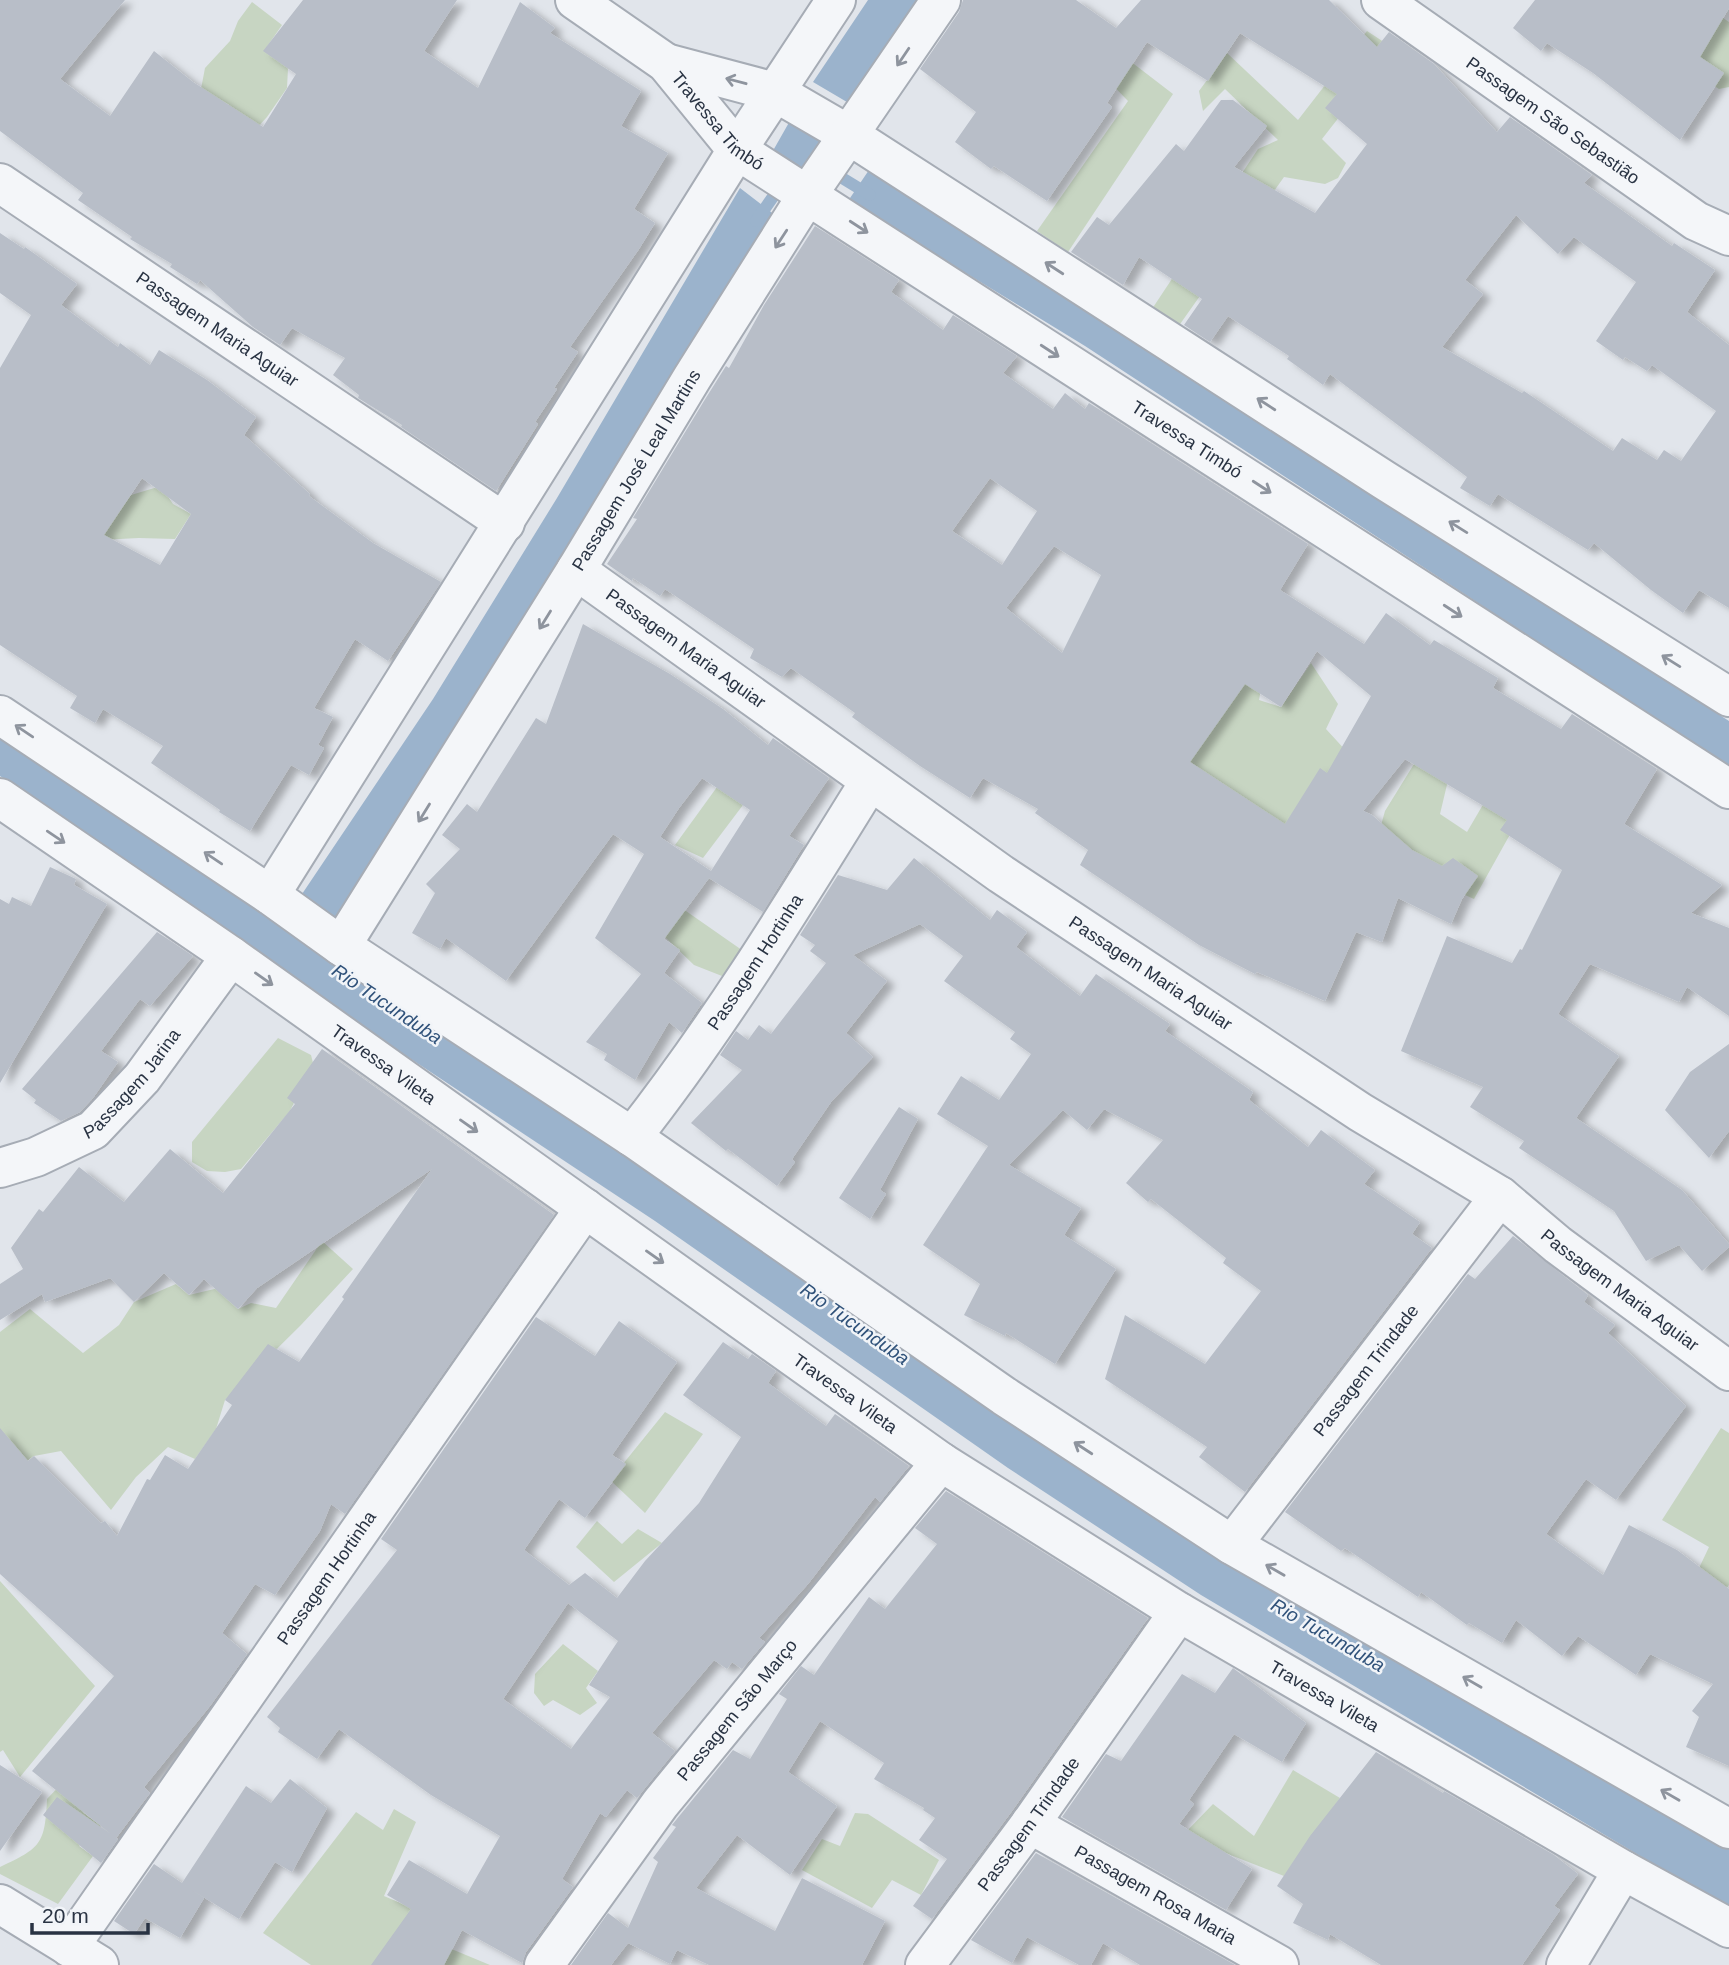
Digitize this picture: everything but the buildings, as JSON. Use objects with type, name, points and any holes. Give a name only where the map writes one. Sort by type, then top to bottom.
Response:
[{"type":"street","name":"Travessa Timbó","points":[[575,0],[666,63],[748,156],[809,189],[1729,789]]},
{"type":"street","points":[[270,895],[505,523],[787,99],[836,0]]},
{"type":"street","name":"Passagem José Leal Martins","points":[[341,946],[576,570],[809,189],[842,138],[941,0]]},
{"type":"street","name":"Passagem São Sebastião","points":[[1381,0],[1696,221],[1729,236]]},
{"type":"street","name":"Travessa Timbó","points":[[666,63],[787,99],[842,138],[1729,697]]},
{"type":"street","name":"Passagem Maria Aguiar","points":[[0,183],[505,523]]},
{"type":"street","name":"Passagem Maria Aguiar","points":[[576,570],[1001,874],[1392,1132],[1500,1196],[1558,1245],[1729,1371]]},
{"type":"street","points":[[0,715],[270,895],[341,946],[632,1137],[1004,1396],[1232,1545],[1729,1829]]},
{"type":"street","name":"Passagem Hortinha","points":[[632,1137],[679,1077],[793,906],[870,781]]},
{"type":"street","name":"Travessa Vileta","points":[[0,798],[230,956],[941,1462],[1180,1612],[1623,1870],[1729,1928]]},
{"type":"street","name":"Passagem Jarina","points":[[0,1168],[36,1157],[93,1130],[142,1078],[230,956]]},
{"type":"street","name":"Passagem Trindade","points":[[1232,1545],[1500,1196]]},
{"type":"street","name":"Passagem Hortinha","points":[[84,1956],[585,1208]]},
{"type":"street","name":"Passagem São Março","points":[[544,1965],[660,1804],[941,1462]]},
{"type":"street","name":"Passagem Trindade","points":[[925,1965],[1030,1824],[1180,1612]]},
{"type":"street","name":"Passagem Rosa Maria","points":[[1030,1824],[1279,1965]]},
{"type":"street","points":[[1566,1965],[1623,1870]]},
{"type":"street","points":[[0,1904],[84,1956]]},
{"type":"green space","points":[[1696,0],[1729,22],[1729,87],[1719,89],[1649,44]]},
{"type":"green space","points":[[252,2],[282,25],[264,51],[288,68],[287,88],[267,117],[226,161],[229,105],[201,89],[205,68],[230,41],[238,21]]},
{"type":"green space","points":[[1367,31],[1393,48],[1322,139],[1346,163],[1338,178],[1325,184],[1284,177],[1178,327],[1152,309],[1258,149],[1278,140],[1225,89],[1203,111],[1199,91],[1227,53],[1298,120]]},
{"type":"green space","points":[[1117,51],[1173,94],[1068,252],[1037,231],[1128,101],[1098,70]]},
{"type":"green space","points":[[161,486],[173,504],[191,514],[175,539],[99,540],[131,495]]},
{"type":"green space","points":[[1311,663],[1338,704],[1326,729],[1348,753],[1280,847],[1192,767],[1061,664],[1263,677],[1259,700],[1281,707]]},
{"type":"green space","points":[[1533,719],[1562,741],[1474,899],[1373,854],[1385,811],[1422,751],[1450,772],[1440,814],[1467,832]]},
{"type":"green space","points":[[725,776],[746,801],[703,858],[675,845]]},
{"type":"green space","points":[[653,888],[749,955],[736,977],[722,976],[694,965],[640,913]]},
{"type":"green space","points":[[278,1038],[311,1055],[313,1063],[290,1111],[241,1169],[207,1171],[192,1162],[192,1142]]},
{"type":"green space","points":[[322,1241],[353,1269],[225,1400],[216,1429],[195,1459],[168,1447],[136,1477],[111,1510],[61,1451],[34,1456],[0,1480],[0,1332],[30,1309],[83,1353],[119,1325],[134,1302],[176,1284],[189,1295],[227,1286],[227,1299],[238,1309],[251,1303],[276,1308]]},
{"type":"green space","points":[[665,1412],[703,1434],[645,1513],[610,1480]]},
{"type":"green space","points":[[1721,1428],[1729,1433],[1729,1585],[1692,1632],[1683,1602],[1709,1547],[1662,1520]]},
{"type":"green space","points":[[597,1521],[622,1544],[638,1529],[662,1543],[614,1582],[576,1547]]},
{"type":"green space","points":[[0,1581],[95,1686],[20,1777],[3,1750],[0,1752]]},
{"type":"green space","points":[[563,1644],[598,1671],[586,1688],[597,1703],[580,1715],[553,1700],[544,1706],[534,1693],[535,1674]]},
{"type":"green space","points":[[1293,1770],[1340,1798],[1284,1876],[1182,1836],[1213,1804],[1254,1836]]},
{"type":"green space","points":[[65,1780],[84,1813],[101,1826],[79,1846],[93,1856],[58,1904],[0,1874],[0,1867],[24,1855],[38,1843],[45,1826],[47,1799]]},
{"type":"green space","points":[[394,1809],[416,1822],[384,1896],[433,1917],[425,1938],[490,1965],[311,1965],[263,1933],[356,1812],[383,1830]]},
{"type":"green space","points":[[855,1813],[868,1814],[939,1860],[921,1895],[892,1880],[872,1908],[802,1870],[822,1839],[840,1846]]},
{"type":"water","points":[[868,0],[920,0],[852,105],[813,82]]},
{"type":"water","points":[[791,119],[831,143],[802,186],[766,163]]},
{"type":"water","points":[[869,170],[1729,721],[1729,767],[1085,346],[848,201]]},
{"type":"water","points":[[740,188],[780,219],[571,541],[337,924],[298,900],[433,699],[557,498]]},
{"type":"water","name":"Rio Tucunduba","points":[[0,733],[1592,1772],[1729,1850],[1729,1906],[1201,1595],[1008,1468],[655,1221],[280,972],[0,776]]},
{"type":"waterway","points":[[829,170],[870,195]]},
{"type":"waterway","points":[[756,221],[782,184]]}]
